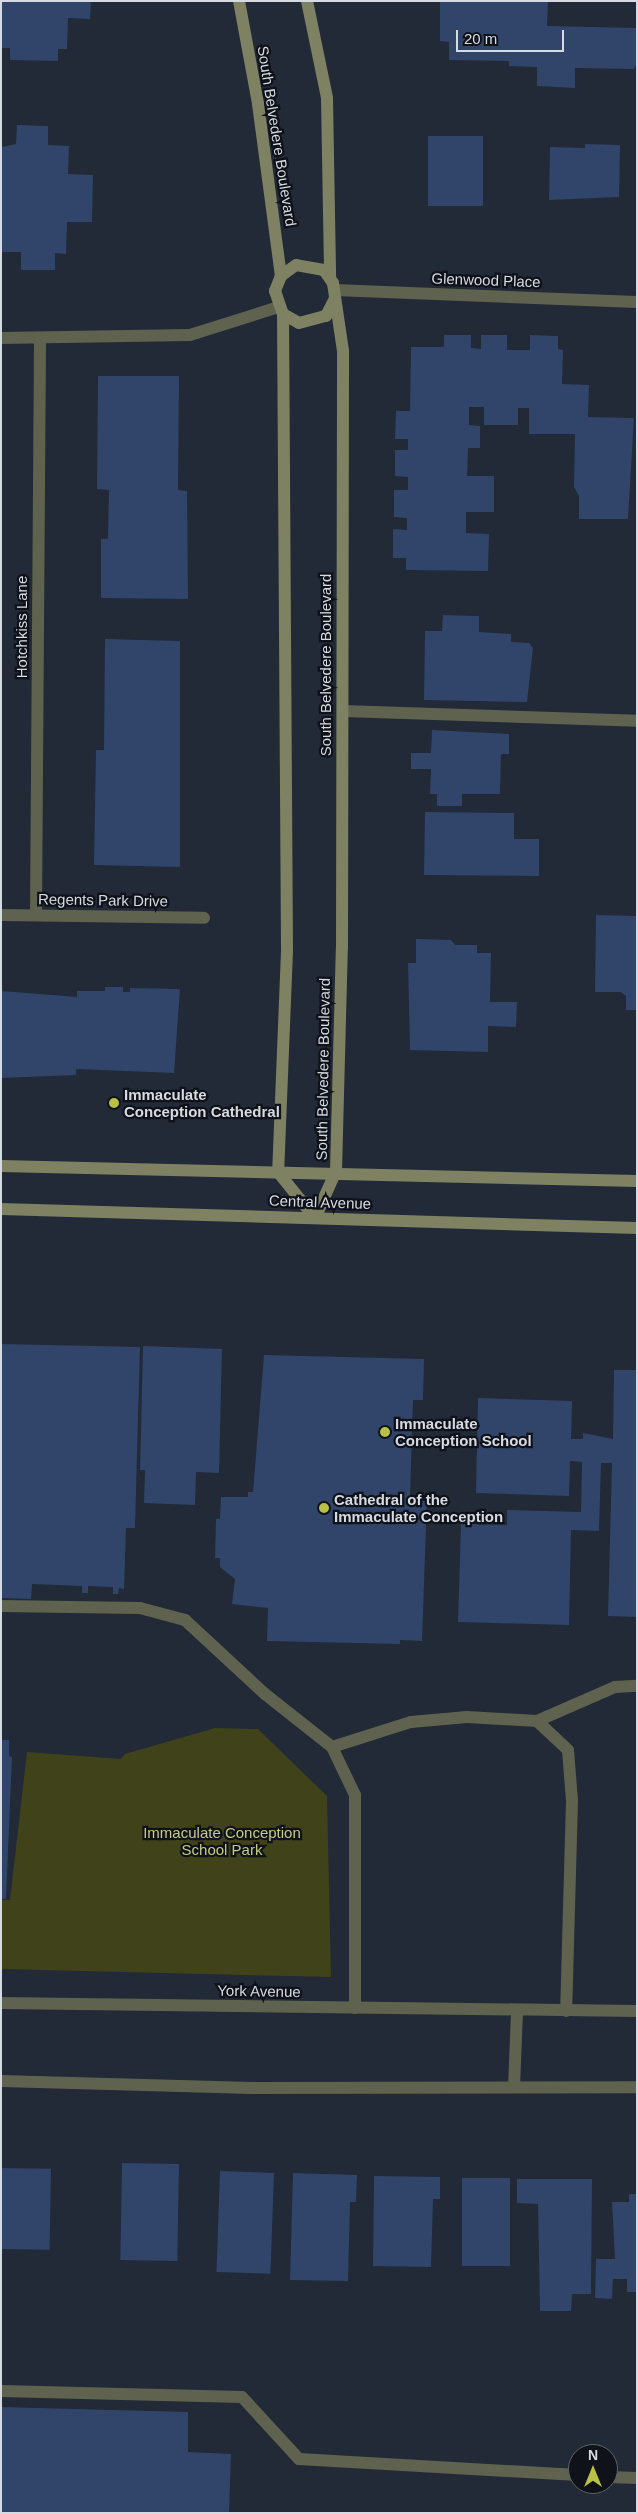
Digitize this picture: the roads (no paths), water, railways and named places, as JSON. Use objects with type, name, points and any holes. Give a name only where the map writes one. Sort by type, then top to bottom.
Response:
[{"type":"street","name":"South Belvedere Boulevard","points":[[239,1],[258,104],[281,276],[276,292],[281,311],[287,951],[278,1172]]},
{"type":"street","name":"South Belvedere Boulevard","points":[[307,1],[327,98],[330,277],[335,295],[343,351],[343,711],[336,1171],[315,1218]]},
{"type":"street","points":[[281,276],[306,264],[330,277]]},
{"type":"street","points":[[1,338],[40,339],[190,335],[281,311],[309,324],[326,316],[335,295]]},
{"type":"street","name":"Glenwood Place","points":[[335,295],[637,302]]},
{"type":"street","name":"Hotchkiss Lane","points":[[36,915],[40,339]]},
{"type":"street","points":[[343,711],[637,721]]},
{"type":"street","name":"Regents Park Drive","points":[[1,916],[204,918]]},
{"type":"street","name":"Central Avenue","points":[[1,1166],[278,1172],[336,1171],[637,1181]]},
{"type":"street","points":[[278,1172],[315,1218]]},
{"type":"street","name":"Central Avenue","points":[[1,1209],[637,1228]]},
{"type":"street","points":[[1,1606],[140,1608],[185,1620],[265,1694],[332,1747],[355,1795],[355,2008]]},
{"type":"street","points":[[332,1747],[411,1722],[467,1717],[537,1721],[616,1687],[637,1686]]},
{"type":"street","points":[[537,1721],[568,1750],[572,1802],[566,2011]]},
{"type":"street","name":"York Avenue","points":[[1,2002],[517,2011],[637,2011]]},
{"type":"street","points":[[514,2087],[517,2011]]},
{"type":"street","points":[[1,2081],[252,2088],[637,2086]]},
{"type":"street","points":[[1,2391],[242,2397],[299,2459],[568,2474]]},
{"type":"street","points":[[618,2477],[637,2478]]},
{"type":"place","name":"Immaculate Conception Cathedral","points":[[114,1103]]},
{"type":"place","name":"Immaculate Conception School","points":[[385,1432]]},
{"type":"place","name":"Cathedral of the Immaculate Conception","points":[[324,1508]]},
{"type":"park label","name":"Immaculate Conception School Park","points":[[222,1840]]}]
